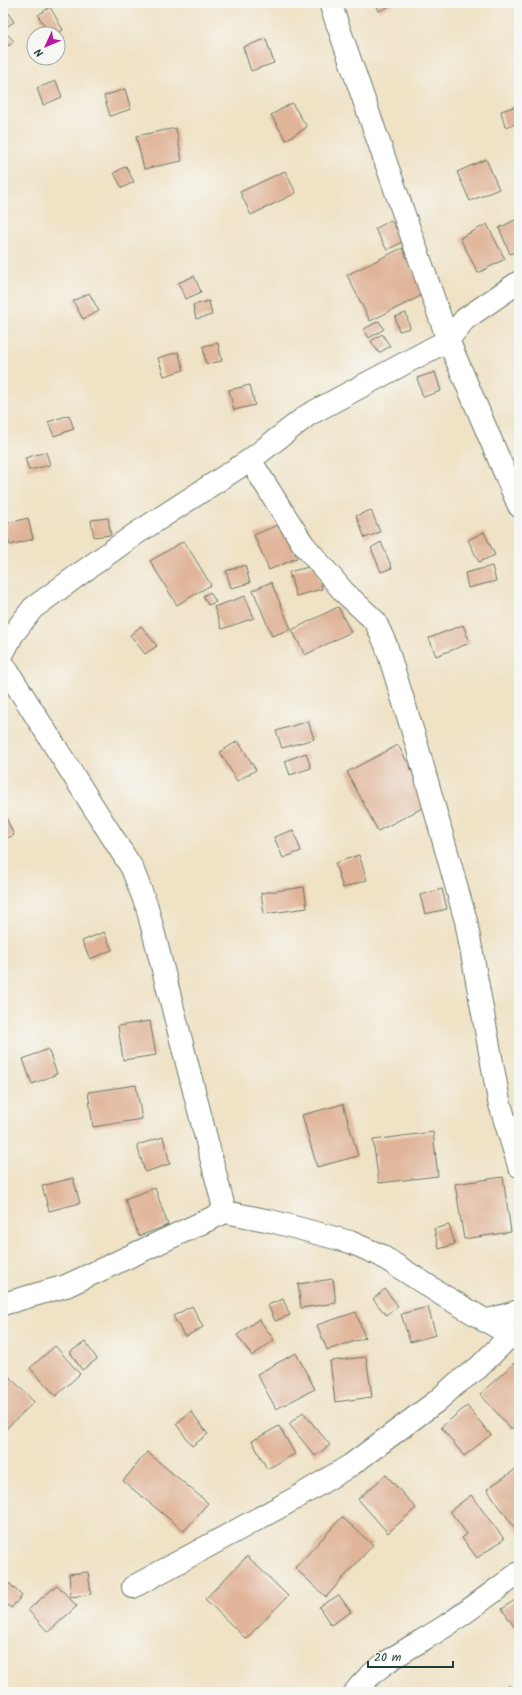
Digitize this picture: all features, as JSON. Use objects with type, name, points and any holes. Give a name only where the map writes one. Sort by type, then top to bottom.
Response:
[{"type":"street","points":[[330,3],[448,340],[519,506]]},
{"type":"street","points":[[3,653],[13,634],[33,608],[134,535],[250,460],[308,415],[448,340],[465,319],[519,282]]},
{"type":"street","points":[[250,460],[303,544],[344,592],[375,621],[386,645],[416,742],[466,921],[499,1100],[519,1166]]},
{"type":"street","points":[[3,664],[132,868],[147,907],[225,1212]]},
{"type":"street","points":[[3,1304],[66,1286],[225,1212],[271,1221],[350,1242],[380,1255],[485,1321],[515,1338],[456,1384],[437,1401],[351,1465],[296,1498],[133,1587]]},
{"type":"street","points":[[485,1321],[519,1311]]},
{"type":"street","points":[[355,1692],[362,1682],[387,1662],[444,1627],[519,1573]]},
{"type":"building","points":[[375,3],[396,3],[379,11]]},
{"type":"building","points":[[50,7],[61,26],[44,26],[38,15]]},
{"type":"building","points":[[5,8],[14,22],[3,29],[3,9]]},
{"type":"building","points":[[4,31],[14,41],[9,46],[3,40]]},
{"type":"building","points":[[266,39],[274,63],[251,71],[243,47]]},
{"type":"building","points":[[56,81],[62,97],[43,105],[37,88]]},
{"type":"building","points":[[125,89],[131,109],[110,116],[104,96]]},
{"type":"building","points":[[292,103],[307,127],[286,140],[271,115]]},
{"type":"building","points":[[517,106],[519,123],[505,127],[501,111]]},
{"type":"building","points":[[176,128],[182,161],[144,169],[136,136]]},
{"type":"building","points":[[486,159],[499,189],[470,201],[457,172]]},
{"type":"building","points":[[126,166],[134,182],[122,188],[114,173]]},
{"type":"building","points":[[285,171],[296,193],[251,215],[240,192]]},
{"type":"building","points":[[391,220],[404,241],[387,250],[375,229]]},
{"type":"building","points":[[515,220],[519,229],[519,250],[510,254],[499,228]]},
{"type":"building","points":[[487,224],[505,259],[478,273],[460,238]]},
{"type":"building","points":[[402,248],[425,294],[370,321],[347,275]]},
{"type":"building","points":[[194,276],[201,292],[186,299],[178,283]]},
{"type":"building","points":[[89,293],[99,311],[83,319],[73,301]]},
{"type":"building","points":[[209,301],[212,315],[196,319],[193,305]]},
{"type":"building","points":[[406,313],[410,328],[399,331],[395,317]]},
{"type":"building","points":[[379,321],[384,329],[369,338],[364,329]]},
{"type":"building","points":[[382,334],[390,346],[379,353],[371,341]]},
{"type":"building","points":[[218,343],[222,361],[206,364],[203,346]]},
{"type":"building","points":[[178,352],[184,370],[164,376],[158,358]]},
{"type":"building","points":[[435,372],[441,391],[423,397],[417,378]]},
{"type":"building","points":[[250,385],[255,405],[234,410],[229,390]]},
{"type":"building","points":[[69,415],[74,429],[54,436],[48,422]]},
{"type":"building","points":[[46,452],[50,465],[29,470],[25,458]]},
{"type":"building","points":[[371,510],[380,532],[365,538],[356,516]]},
{"type":"building","points":[[28,518],[33,539],[10,545],[5,524]]},
{"type":"building","points":[[108,518],[111,535],[94,537],[91,520]]},
{"type":"building","points":[[282,523],[297,558],[269,570],[254,535]]},
{"type":"building","points":[[484,532],[495,555],[479,562],[468,540]]},
{"type":"building","points":[[184,541],[211,585],[177,605],[150,561]]},
{"type":"building","points":[[381,542],[392,568],[381,572],[371,548]]},
{"type":"building","points":[[245,565],[250,583],[231,588],[226,571]]},
{"type":"building","points":[[316,565],[322,589],[296,596],[289,572]]},
{"type":"building","points":[[492,566],[496,581],[468,588],[465,573]]},
{"type":"building","points":[[271,582],[291,629],[272,636],[253,590]]},
{"type":"building","points":[[210,592],[216,602],[208,605],[203,596]]},
{"type":"building","points":[[245,596],[254,618],[222,629],[214,607]]},
{"type":"building","points":[[338,607],[351,632],[305,655],[292,630]]},
{"type":"building","points":[[463,625],[470,643],[436,656],[429,638]]},
{"type":"building","points":[[141,626],[157,646],[145,654],[130,635]]},
{"type":"building","points":[[308,721],[314,739],[282,748],[276,731]]},
{"type":"building","points":[[238,741],[256,770],[237,781],[220,752]]},
{"type":"building","points":[[398,745],[430,804],[378,831],[347,772]]},
{"type":"building","points":[[306,753],[311,768],[290,775],[285,761]]},
{"type":"building","points":[[3,811],[14,835],[3,840]]},
{"type":"building","points":[[293,830],[301,851],[283,858],[274,837]]},
{"type":"building","points":[[359,855],[367,880],[343,888],[335,863]]},
{"type":"building","points":[[304,887],[307,908],[264,914],[261,893]]},
{"type":"building","points":[[442,889],[447,909],[425,914],[420,895]]},
{"type":"building","points":[[104,932],[112,950],[90,959],[82,941]]},
{"type":"building","points":[[150,1021],[156,1055],[123,1060],[118,1026]]},
{"type":"building","points":[[48,1049],[57,1074],[32,1084],[23,1059]]},
{"type":"building","points":[[136,1085],[142,1119],[93,1127],[88,1092]]},
{"type":"building","points":[[343,1104],[358,1156],[317,1167],[302,1115]]},
{"type":"building","points":[[433,1132],[438,1176],[379,1183],[373,1140]]},
{"type":"building","points":[[163,1137],[170,1164],[145,1172],[137,1145]]},
{"type":"building","points":[[503,1177],[511,1232],[464,1239],[455,1184]]},
{"type":"building","points":[[73,1178],[80,1203],[49,1211],[42,1186]]},
{"type":"building","points":[[155,1188],[168,1225],[139,1236],[125,1199]]},
{"type":"building","points":[[449,1225],[455,1244],[439,1249],[434,1229]]},
{"type":"building","points":[[333,1279],[336,1303],[301,1308],[298,1284]]},
{"type":"building","points":[[385,1289],[398,1306],[386,1315],[373,1299]]},
{"type":"building","points":[[283,1299],[290,1315],[275,1321],[268,1305]]},
{"type":"building","points":[[192,1306],[203,1327],[185,1337],[173,1316]]},
{"type":"building","points":[[428,1307],[436,1335],[410,1342],[401,1314]]},
{"type":"building","points":[[356,1312],[365,1338],[327,1350],[317,1325]]},
{"type":"building","points":[[259,1319],[274,1340],[252,1356],[237,1335]]},
{"type":"building","points":[[85,1342],[97,1359],[82,1370],[70,1352]]},
{"type":"building","points":[[55,1346],[80,1374],[56,1396],[30,1368]]},
{"type":"building","points":[[296,1353],[315,1389],[276,1409],[257,1374]]},
{"type":"building","points":[[366,1357],[372,1397],[335,1402],[330,1361]]},
{"type":"building","points":[[514,1363],[519,1369],[519,1422],[511,1429],[480,1394]]},
{"type":"building","points":[[3,1370],[34,1402],[3,1432]]},
{"type":"building","points":[[467,1406],[491,1435],[464,1456],[441,1427]]},
{"type":"building","points":[[191,1411],[208,1434],[192,1446],[176,1424]]},
{"type":"building","points":[[303,1412],[330,1445],[315,1456],[289,1424]]},
{"type":"building","points":[[279,1426],[295,1454],[267,1469],[252,1441]]},
{"type":"building","points":[[147,1452],[208,1503],[184,1531],[123,1481]]},
{"type":"building","points":[[519,1467],[519,1534],[487,1489]]},
{"type":"building","points":[[386,1475],[416,1508],[388,1533],[358,1499]]},
{"type":"building","points":[[471,1495],[504,1539],[477,1558],[462,1538],[467,1534],[450,1511]]},
{"type":"building","points":[[342,1517],[373,1545],[326,1597],[295,1568]]},
{"type":"building","points":[[247,1556],[288,1596],[246,1639],[205,1599]]},
{"type":"building","points":[[88,1572],[91,1594],[71,1597],[69,1574]]},
{"type":"building","points":[[9,1583],[22,1596],[11,1608],[3,1601],[3,1589]]},
{"type":"building","points":[[57,1585],[77,1606],[48,1632],[28,1610]]},
{"type":"building","points":[[339,1595],[351,1612],[331,1625],[319,1607]]},
{"type":"building","points":[[519,1597],[519,1634],[502,1609]]},
{"type":"building","points":[[509,1685],[512,1692],[495,1692]]}]
